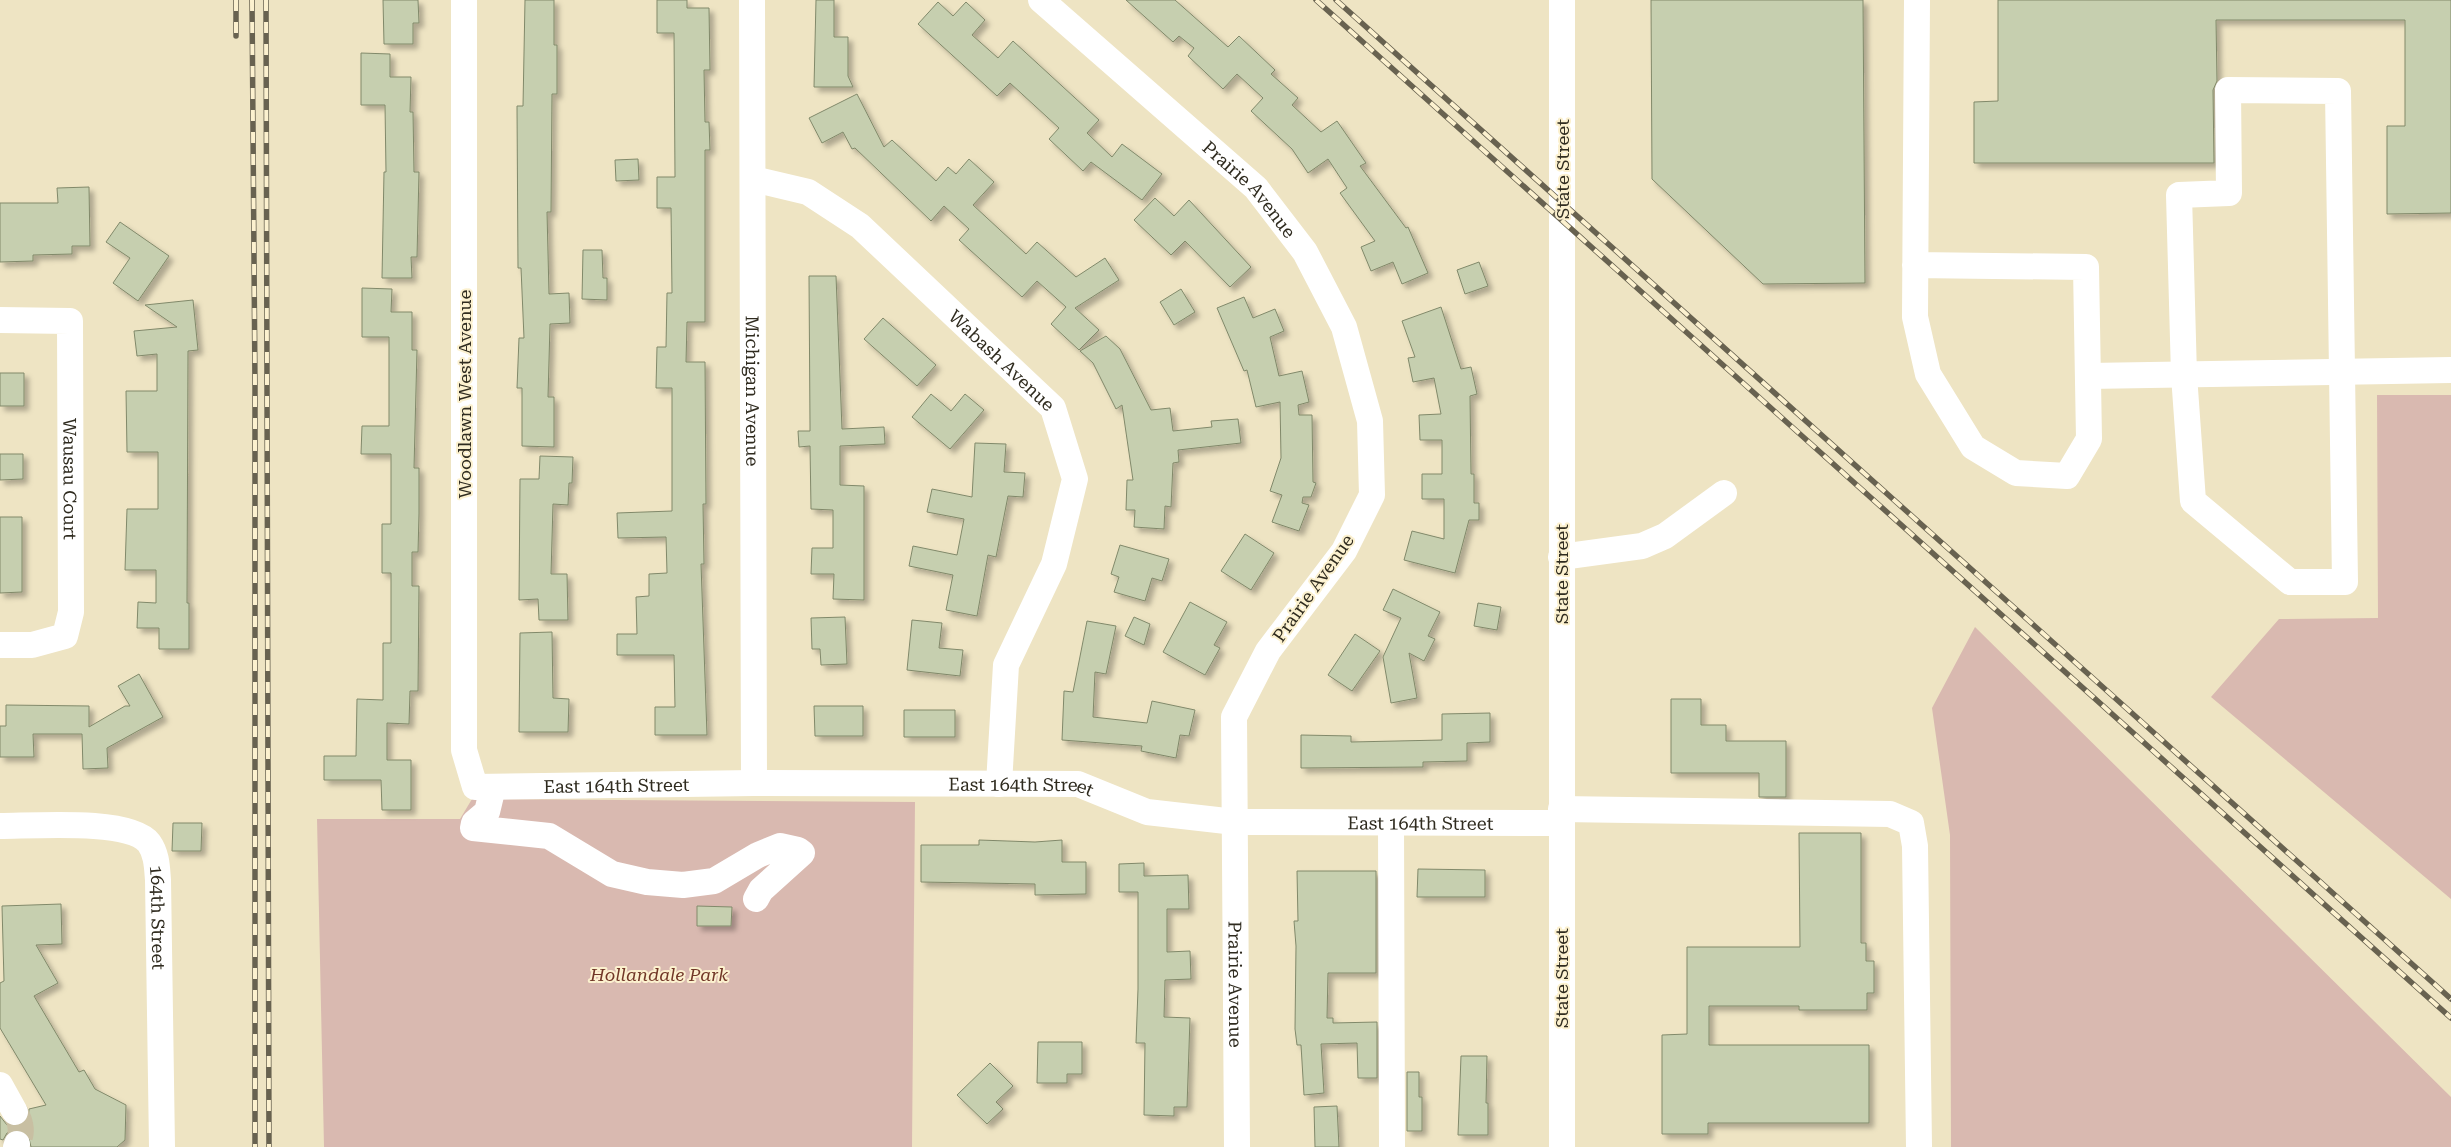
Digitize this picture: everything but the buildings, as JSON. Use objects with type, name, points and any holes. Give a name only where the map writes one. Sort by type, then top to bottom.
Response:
[{"type":"street","name":"Woodlawn West Avenue","points":[[464,0],[464,750],[484,787]]},
{"type":"street","name":"Michigan Avenue","points":[[752,0],[754,783]]},
{"type":"street","name":"Prairie Avenue","points":[[1041,0],[1256,188],[1305,252],[1344,327],[1370,421],[1372,495],[1344,551],[1268,651],[1234,718],[1237,1147]]},
{"type":"street","name":"State Street","points":[[1562,0],[1562,1147]]},
{"type":"street","points":[[1915,265],[2086,267],[2089,439],[2067,476],[2016,473],[1973,447],[1928,374],[1915,317],[1915,265],[1917,0]]},
{"type":"street","points":[[2228,90],[2338,91],[2342,372],[2345,582],[2290,582],[2193,501],[2184,375],[2179,195],[2229,193],[2228,90]]},
{"type":"street","name":"Wabash Avenue","points":[[753,179],[808,192],[860,226],[1053,408],[1075,479],[1054,564],[1006,665],[998,784]]},
{"type":"street","name":"Wausau Court","points":[[0,320],[70,320],[71,612],[65,636],[32,645],[0,645]]},
{"type":"street","points":[[2088,376],[2451,370]]},
{"type":"street","points":[[1561,558],[1642,546],[1665,536],[1724,493]]},
{"type":"street","name":"East 164th Street","points":[[484,787],[754,783],[1078,784],[1147,812],[1235,822],[1391,823],[1561,816],[1890,814],[1911,823],[1915,846],[1919,1147]]},
{"type":"street","points":[[484,787],[487,812],[474,823],[473,828],[549,836],[612,874],[646,882],[683,885],[714,881],[758,855],[780,846],[798,850],[802,853],[761,890],[756,899]]},
{"type":"street","points":[[1391,823],[1392,1147]]},
{"type":"street","name":"164th Street","points":[[0,826],[103,826],[125,829],[149,843],[156,859],[158,880],[162,1147]]},
{"type":"street","points":[[0,1085],[16,1112]]},
{"type":"green space","points":[[2377,395],[2451,395],[2451,899],[2211,697],[2279,619],[2378,618]]},
{"type":"green space","points":[[1975,627],[2451,1097],[2451,1147],[1951,1147],[1950,835],[1932,708]]},
{"type":"green space","name":"Hollandale Park","points":[[472,799],[915,802],[912,1147],[324,1147],[317,819],[460,819]]},
{"type":"tunnel","points":[[15,1112],[21,1128],[17,1144]]},
{"type":"railway","points":[[236,0],[236,36]]},
{"type":"railway","points":[[252,0],[255,386],[255,1147]]},
{"type":"railway","points":[[266,0],[269,1147]]},
{"type":"railway","points":[[1316,0],[2451,1018]]},
{"type":"railway","points":[[1336,0],[2451,999]]}]
